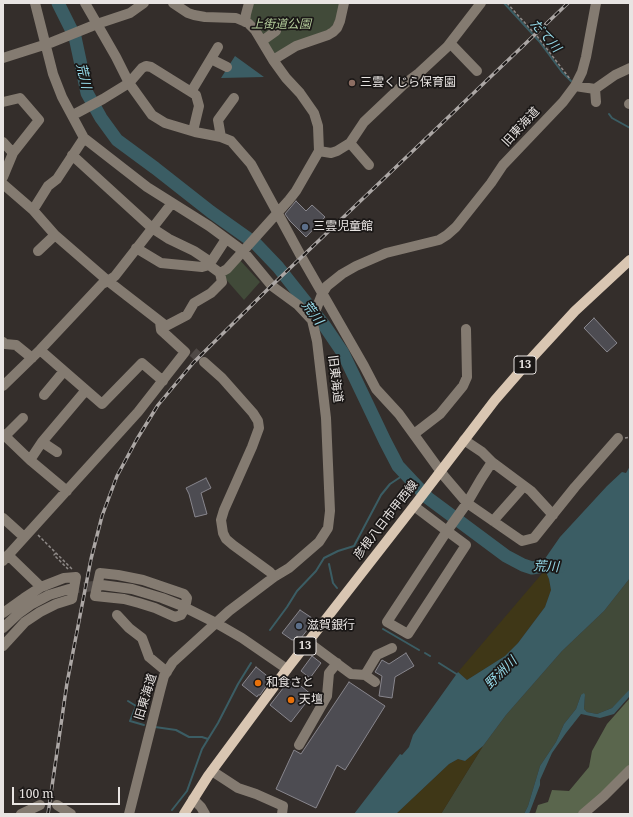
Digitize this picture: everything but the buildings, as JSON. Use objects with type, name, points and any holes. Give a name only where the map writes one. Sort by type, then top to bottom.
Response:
[{"type":"main road","name":"彦根八日市甲西線","points":[[184,814],[212,771],[287,669],[464,440],[529,361],[575,311],[630,260]]},
{"type":"street","points":[[35,3],[48,44],[53,74],[62,97],[77,113],[84,138],[147,187],[209,226],[226,239],[244,249],[272,286],[298,305],[312,320]]},
{"type":"street","points":[[85,3],[93,26],[116,57],[129,83],[152,115],[164,123],[221,137],[231,141],[251,164],[322,295],[376,389],[399,414],[466,504],[522,541],[534,538],[618,438]]},
{"type":"street","points":[[3,58],[48,44],[130,13],[144,3]]},
{"type":"street","points":[[174,3],[188,13],[194,15],[205,17],[236,18],[245,22],[255,30],[273,60],[286,78],[300,92],[314,113],[318,126],[319,151],[296,191],[227,269],[220,273]]},
{"type":"street","points":[[245,22],[249,3]]},
{"type":"street","points":[[273,60],[296,46],[333,32],[337,28],[340,21],[344,3]]},
{"type":"street","points":[[319,151],[331,153],[350,143],[364,122],[403,85],[425,68],[450,43],[481,3]]},
{"type":"street","name":"旧東海道","points":[[129,814],[152,717],[164,676],[173,662],[229,611],[274,576],[289,568],[319,542],[328,528],[330,511],[326,418],[317,341],[312,320],[327,286],[342,274],[368,260],[386,252],[439,240],[456,227],[491,183],[503,165],[563,102],[575,86],[582,72],[586,57],[596,3]]},
{"type":"street","points":[[262,41],[276,31]]},
{"type":"street","points":[[450,43],[477,72]]},
{"type":"street","points":[[190,92],[218,47]]},
{"type":"street","points":[[211,59],[227,67]]},
{"type":"street","points":[[77,113],[129,83],[142,68],[146,66],[151,67],[196,95],[199,106],[193,131]]},
{"type":"street","points":[[575,86],[595,89],[615,75],[630,68]]},
{"type":"street","points":[[595,89],[596,102]]},
{"type":"street","points":[[3,102],[20,98],[39,120],[12,153],[3,177]]},
{"type":"street","points":[[221,137],[218,120],[234,98]]},
{"type":"street","points":[[33,210],[48,186],[57,179],[84,138]]},
{"type":"street","points":[[3,142],[12,153]]},
{"type":"street","points":[[350,143],[369,165]]},
{"type":"street","points":[[72,155],[152,228],[169,239],[194,251],[206,259],[209,265],[220,273],[222,282],[211,293],[194,303],[187,315],[163,324]]},
{"type":"street","points":[[3,184],[33,210],[55,234],[108,281],[163,324],[193,352]]},
{"type":"street","points":[[3,386],[40,350],[102,284],[115,276],[172,203]]},
{"type":"street","points":[[38,251],[55,234]]},
{"type":"street","points":[[136,248],[160,263],[202,267],[209,265],[226,239]]},
{"type":"street","points":[[41,587],[6,558],[138,412],[186,352],[161,330],[163,324]]},
{"type":"street","points":[[414,434],[440,414],[463,386],[467,377],[466,329]]},
{"type":"street","points":[[3,342],[5,344],[16,345],[32,358]]},
{"type":"street","points":[[40,350],[102,404],[142,363],[163,381]]},
{"type":"street","points":[[204,362],[226,382],[253,413],[258,421],[259,428],[224,510],[221,520],[223,533],[226,539],[274,576]]},
{"type":"street","points":[[44,395],[64,371]]},
{"type":"street","points":[[30,460],[42,442],[86,390]]},
{"type":"street","points":[[23,418],[4,435],[30,460],[67,491]]},
{"type":"street","points":[[464,440],[482,452],[492,462],[531,491],[553,515]]},
{"type":"street","points":[[42,442],[57,452]]},
{"type":"street","points":[[414,506],[449,528],[466,545],[408,634],[387,622],[449,528],[466,504],[492,462]]},
{"type":"street","points":[[493,521],[524,486]]},
{"type":"street","points":[[3,518],[24,537]]},
{"type":"street","points":[[100,573],[143,580],[184,594],[187,598],[186,608],[181,615],[175,617],[139,602],[95,596],[100,573]]},
{"type":"street","points":[[3,613],[41,587],[64,578],[76,577],[72,599],[56,604],[30,618],[3,646]]},
{"type":"street","points":[[102,585],[132,589],[162,598],[186,608],[242,638],[287,669]]},
{"type":"street","points":[[3,628],[18,614],[32,604],[49,595],[69,589]]},
{"type":"street","points":[[117,615],[142,638],[149,657],[167,672]]},
{"type":"street","points":[[308,642],[351,674],[365,674],[375,682]]},
{"type":"street","points":[[365,674],[377,655],[392,648]]},
{"type":"street","points":[[299,745],[327,696],[329,673],[336,663]]},
{"type":"street","points":[[583,814],[604,796],[630,770]]},
{"type":"street","points":[[212,771],[238,788],[283,806],[282,814]]},
{"type":"street","points":[[193,799],[201,807],[205,814]]},
{"type":"street","points":[[21,814],[40,805]]},
{"type":"street","points":[[58,809],[71,814]]},
{"type":"path","points":[[507,3],[533,32]]},
{"type":"path","points":[[537,36],[575,86]]},
{"type":"path","points":[[32,529],[72,570]]},
{"type":"path","points":[[56,552],[54,555],[72,573]]},
{"type":"green space","name":"上街道公園","points":[[252,3],[340,3],[337,17],[330,29],[273,54],[249,19]]},
{"type":"green space","points":[[237,257],[260,282],[244,300],[223,276]]},
{"type":"green space","points":[[630,578],[629,691],[612,708],[597,714],[587,712],[584,709],[585,695],[581,695],[576,709],[564,724],[556,742],[540,766],[528,806],[524,814],[441,814],[483,746],[506,715],[562,651],[604,611]]},
{"type":"green space","points":[[630,698],[630,767],[579,814],[535,814],[538,805],[548,802],[552,790],[569,791],[589,767],[592,751],[607,724]]},
{"type":"sand","points":[[545,570],[549,579],[551,590],[545,607],[518,643],[505,656],[467,680],[458,672]]},
{"type":"sand","points":[[483,746],[441,814],[396,814],[449,764],[458,759],[465,761]]},
{"type":"water","points":[[235,56],[264,77],[221,78]]},
{"type":"water","name":"野洲川","points":[[630,466],[630,578],[604,611],[562,651],[506,715],[483,746],[465,761],[458,759],[449,764],[396,814],[354,814],[400,754],[402,755],[409,747],[413,735],[458,672],[467,680],[505,656],[518,643],[545,607],[551,590],[549,579],[542,563],[560,537],[607,486],[622,472],[626,473]]},
{"type":"water","points":[[630,689],[629,697],[614,714],[600,718],[581,714],[552,753],[540,780],[540,785],[529,814],[524,814],[528,806],[540,766],[556,742],[564,724],[576,709],[581,695],[584,693],[585,695],[584,709],[587,712],[597,714],[612,708]]},
{"type":"waterway","name":"荒川","points":[[58,3],[75,37],[87,93],[101,118],[117,140],[211,212],[256,244],[278,267],[324,325],[343,353],[398,466],[428,498],[506,556],[532,568],[548,565],[560,566]]},
{"type":"waterway","name":"だて川","points":[[504,3],[539,41],[562,72],[571,81]]},
{"type":"waterway","name":"だて川","points":[[609,114],[612,118],[630,128]]},
{"type":"waterway","points":[[270,630],[297,591],[316,571],[324,558],[338,551],[354,546],[381,495],[390,484],[405,474]]},
{"type":"waterway","points":[[329,564],[333,583],[337,588]]},
{"type":"waterway","points":[[383,629],[419,650]]},
{"type":"waterway","points":[[425,653],[430,656]]},
{"type":"waterway","points":[[172,810],[187,791],[202,749],[251,663]]},
{"type":"waterway","points":[[439,663],[458,675]]},
{"type":"waterway","points":[[128,701],[136,706],[130,721],[144,725]]},
{"type":"waterway","points":[[155,727],[176,730],[189,737],[202,737],[208,739]]},
{"type":"tunnel","points":[[193,352],[204,362]]},
{"type":"tunnel","points":[[69,589],[102,585]]},
{"type":"railway","points":[[48,814],[67,683],[91,559],[102,516],[117,476],[158,405],[194,362],[266,291],[568,3]]},
{"type":"place","name":"三雲くじら保育園","points":[[352,83]]},
{"type":"place","name":"三雲児童館","points":[[305,227]]},
{"type":"place","name":"滋賀銀行","points":[[299,626]]},
{"type":"place","name":"和食さと","points":[[258,683]]},
{"type":"place","name":"天壇","points":[[291,700]]}]
